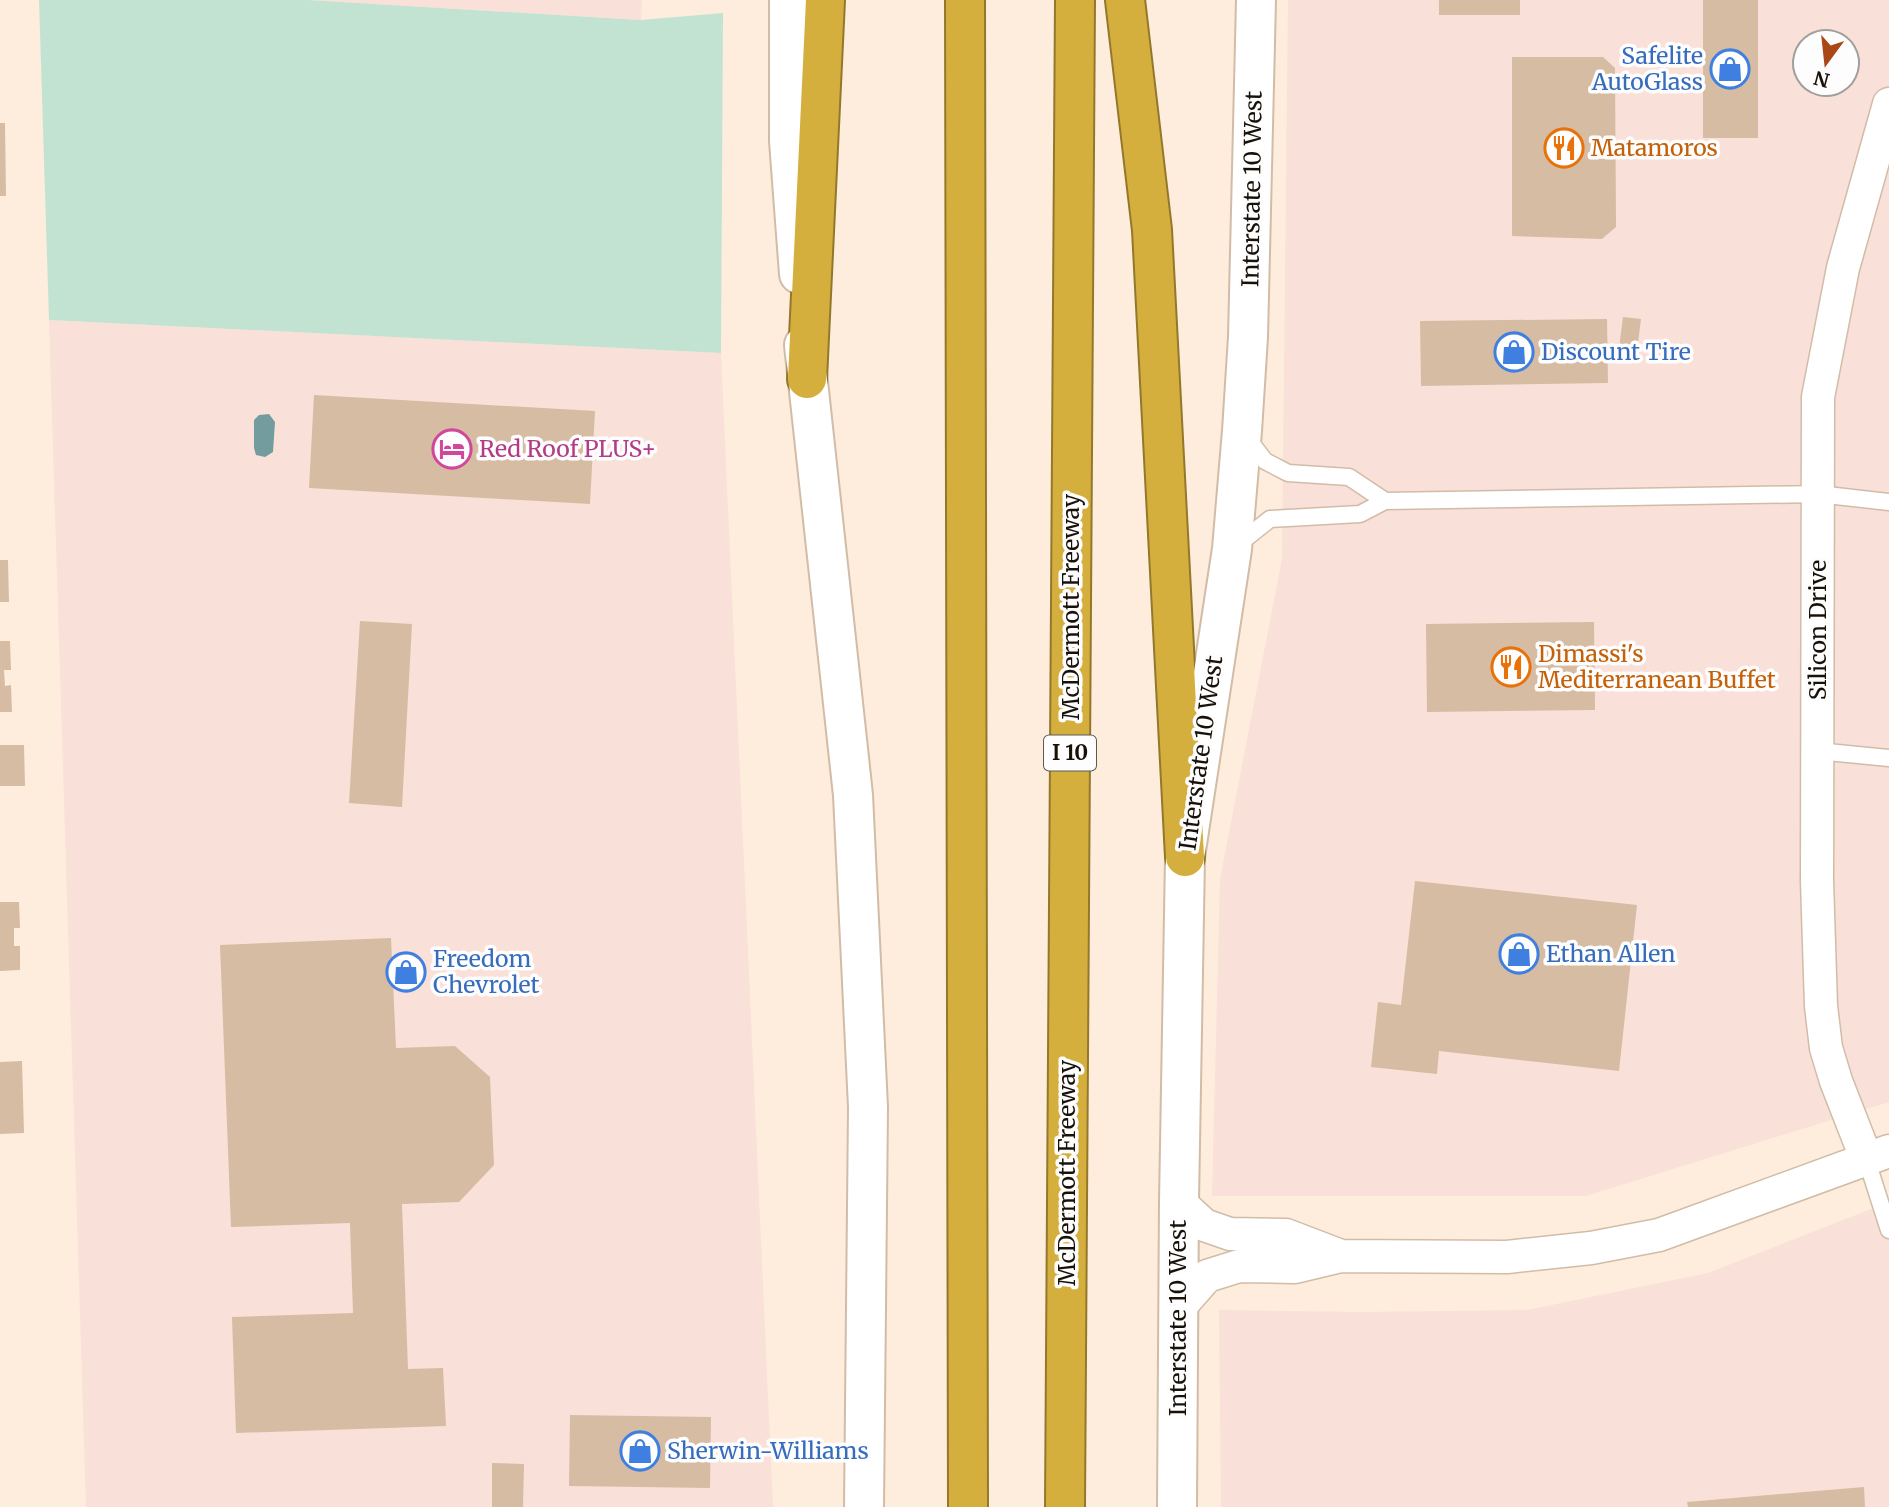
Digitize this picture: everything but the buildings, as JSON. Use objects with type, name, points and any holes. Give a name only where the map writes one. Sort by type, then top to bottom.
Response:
[{"type":"highway","points":[[807,379],[825,0]]},
{"type":"highway","points":[[965,0],[968,1507]]},
{"type":"highway","name":"McDermott Freeway","points":[[1065,1507],[1075,0]]},
{"type":"highway","points":[[1125,0],[1152,230],[1185,857]]},
{"type":"main road","points":[[789,0],[789,141],[807,379],[853,795],[868,1107],[864,1507]]},
{"type":"main road","name":"Interstate 10 West","points":[[1177,1507],[1185,857],[1232,549],[1242,430],[1248,337],[1256,0]]},
{"type":"street","name":"Silicon Drive","points":[[1877,1154],[1836,1081],[1826,1048],[1821,1006],[1817,894],[1818,397],[1843,268],[1889,104]]},
{"type":"street","points":[[1178,1309],[1207,1276],[1239,1266],[1296,1267],[1341,1256],[1507,1256],[1591,1248],[1659,1235],[1877,1154]]},
{"type":"street","points":[[1179,1202],[1204,1225],[1230,1234],[1286,1235],[1341,1256]]},
{"type":"lane","points":[[1242,430],[1265,461],[1288,473],[1349,477],[1385,501]]},
{"type":"lane","points":[[1232,549],[1270,519],[1360,514],[1385,501],[1818,494],[1889,502]]},
{"type":"lane","points":[[1817,751],[1889,758]]},
{"type":"lane","points":[[1877,1154],[1889,1230]]},
{"type":"shaded area","points":[[308,0],[642,0],[641,20]]},
{"type":"shaded area","points":[[1288,0],[1889,0],[1889,1102],[1586,1196],[1212,1196],[1220,879],[1282,559]]},
{"type":"shaded area","points":[[49,320],[721,353],[773,1507],[86,1507]]},
{"type":"shaded area","points":[[1889,1202],[1889,1507],[1221,1507],[1219,1310],[1527,1310],[1708,1273]]},
{"type":"green space","points":[[39,0],[308,0],[641,20],[723,13],[721,353],[49,320]]},
{"type":"water","points":[[269,414],[275,422],[273,452],[265,457],[256,455],[254,420],[259,415]]},
{"type":"place","name":"Safelite AutoGlass","points":[[1730,69]]},
{"type":"place","name":"Matamoros","points":[[1564,148]]},
{"type":"place","name":"Discount Tire","points":[[1514,352]]},
{"type":"place","name":"Red Roof PLUS+","points":[[452,449]]},
{"type":"place","name":"Dimassi's Mediterranean Buffet","points":[[1511,667]]},
{"type":"place","name":"Ethan Allen","points":[[1519,954]]},
{"type":"place","name":"Freedom Chevrolet","points":[[406,972]]},
{"type":"place","name":"Sherwin-Williams","points":[[640,1451]]}]
